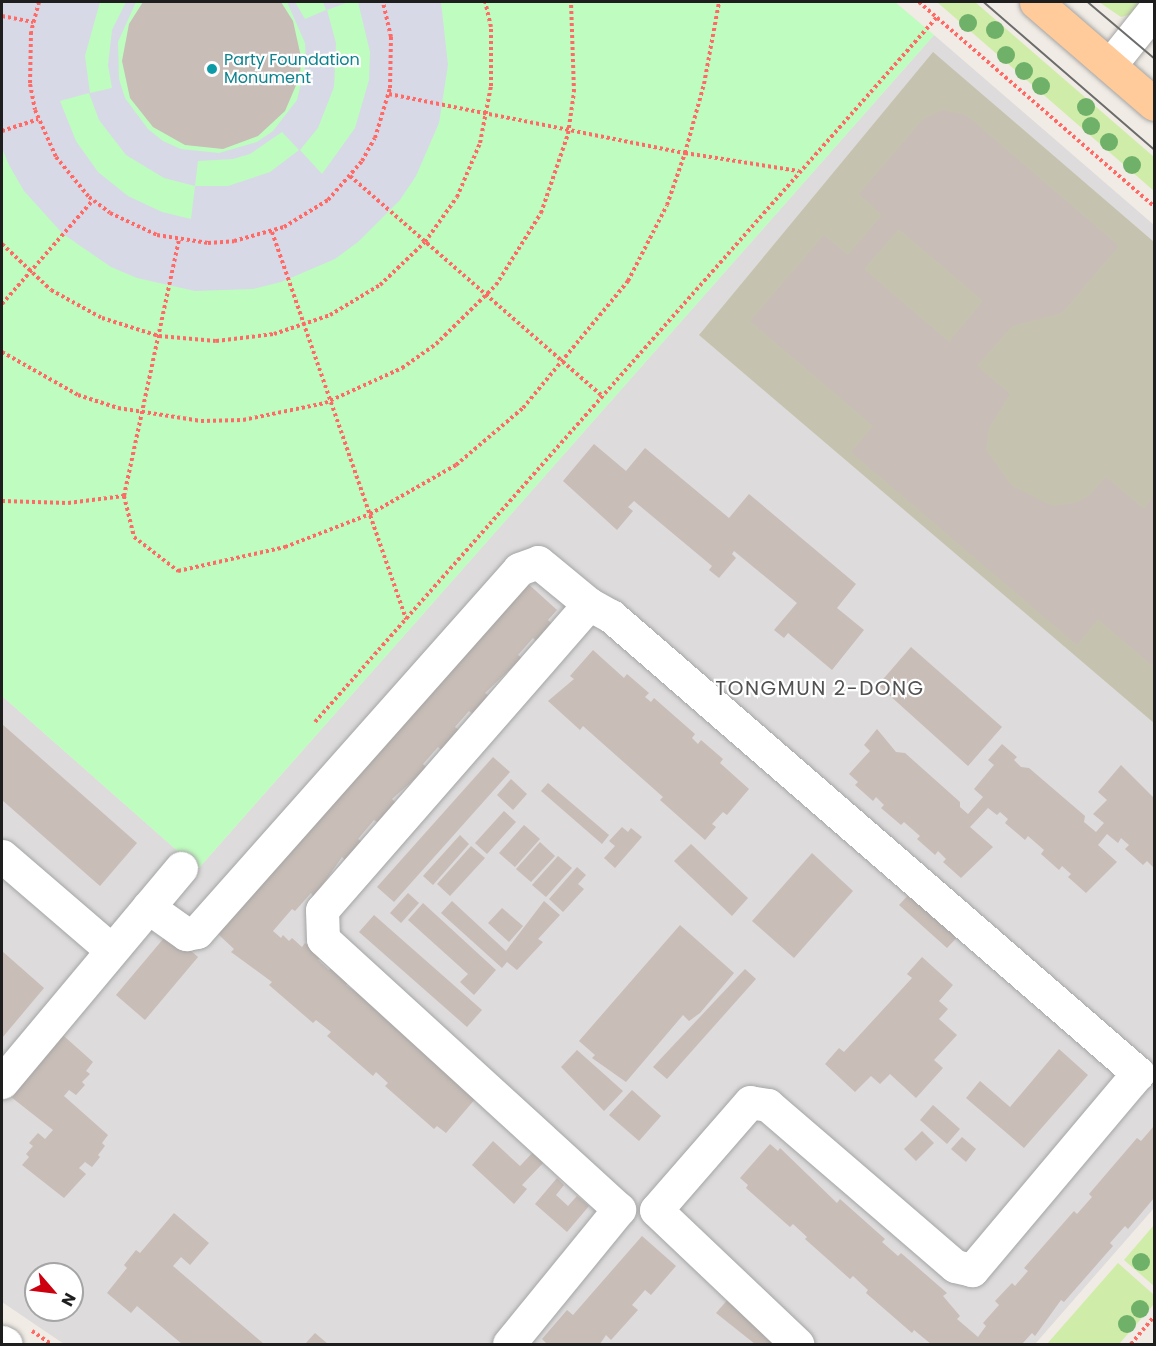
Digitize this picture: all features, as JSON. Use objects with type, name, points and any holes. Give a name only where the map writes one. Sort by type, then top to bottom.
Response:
[{"type":"main road","points":[[1036,2],[1155,104]]},
{"type":"street","points":[[1110,65],[1155,10]]},
{"type":"street","points":[[148,907],[186,934],[197,932],[519,569],[538,562],[589,604],[620,624],[1138,1073],[972,1270],[955,1266],[768,1106],[750,1102],[656,1210]]},
{"type":"street","points":[[589,604],[322,910],[323,939],[619,1209],[656,1210],[797,1344]]},
{"type":"street","points":[[2,856],[110,949]]},
{"type":"street","points":[[2,1082],[110,949],[181,868]]},
{"type":"street","points":[[509,1344],[619,1209]]},
{"type":"street","points":[[2,1342],[6,1344]]},
{"type":"path","points":[[39,2],[33,22],[30,84],[38,119],[56,157],[93,200],[133,225],[179,240],[234,241],[272,232],[307,215],[350,177],[375,138],[389,94],[392,54],[383,2],[389,2]]},
{"type":"path","points":[[2,244],[51,290],[102,318],[159,336],[216,341],[274,334],[330,315],[380,285],[425,242],[457,197],[480,143],[491,86],[491,27],[485,2]]},
{"type":"path","points":[[2,352],[78,395],[142,413],[201,421],[243,420],[331,401],[402,368],[436,344],[486,296],[520,250],[541,213],[568,130],[576,50],[571,2]]},
{"type":"path","points":[[179,240],[124,496],[134,537],[178,571],[285,547],[370,514],[456,465],[523,408],[563,363],[628,281],[666,205],[704,84],[719,2]]},
{"type":"path","points":[[919,2],[1155,206]]},
{"type":"path","points":[[2,16],[33,22]]},
{"type":"path","points":[[315,722],[936,17]]},
{"type":"path","points":[[389,94],[684,153],[800,171]]},
{"type":"path","points":[[2,131],[38,119]]},
{"type":"path","points":[[350,177],[603,397]]},
{"type":"path","points":[[2,304],[93,200]]},
{"type":"path","points":[[272,232],[406,620]]},
{"type":"path","points":[[2,501],[68,503],[124,496]]},
{"type":"path","points":[[1131,1344],[1155,1317]]},
{"type":"shaded area","points":[[2,2],[100,2],[85,56],[90,93],[112,88],[108,65],[112,30],[126,2],[136,2],[118,42],[119,79],[125,98],[148,129],[163,141],[181,149],[219,153],[257,142],[273,131],[297,100],[306,63],[305,43],[287,2],[295,2],[305,19],[326,10],[323,2],[349,2],[327,10],[336,43],[334,87],[318,128],[300,150],[322,174],[355,128],[369,80],[370,52],[358,2],[441,2],[448,65],[439,123],[416,176],[400,200],[358,242],[335,259],[281,282],[253,289],[195,291],[137,278],[111,267],[63,234],[24,191],[2,148]],"holes":[[[89,93],[99,120],[126,155],[164,178],[195,186],[191,219],[162,212],[128,196],[98,172],[76,141],[60,101]],[[282,132],[299,150],[270,172],[228,186],[195,186],[198,161],[233,159],[250,154]]]},
{"type":"shaded area","points":[[934,35],[1154,225],[1154,1208],[1035,1344],[64,1344],[32,1322],[84,1322],[84,1262],[24,1262],[24,1317],[2,1302],[2,696],[198,869]]},
{"type":"shaded area","points":[[933,52],[1154,242],[1154,723],[699,335]]},
{"type":"green space","points":[[2,2],[895,2],[934,35],[198,869],[2,696]]},
{"type":"green space","points":[[937,2],[975,2],[1154,157],[1154,191]]},
{"type":"green space","points":[[1099,2],[1139,2],[1149,10],[1121,17]]},
{"type":"green space","points":[[1154,1225],[1154,1286],[1124,1260]]},
{"type":"green space","points":[[1118,1263],[1154,1295],[1154,1304],[1119,1344],[1047,1344]]},
{"type":"building","name":"Party Foundation Monument","points":[[143,2],[281,2],[293,21],[301,57],[300,76],[285,111],[258,136],[223,149],[185,145],[153,127],[130,98],[122,61],[129,24]]},
{"type":"building","points":[[943,110],[966,115],[1119,246],[1062,313],[1012,326],[977,366],[1010,394],[989,428],[986,450],[1012,486],[1052,506],[1075,503],[1090,495],[1106,477],[1144,509],[1154,496],[1154,667],[1098,619],[1077,645],[851,452],[873,426],[750,321],[824,235],[848,255],[882,215],[859,194],[923,119]],"holes":[[[899,229],[983,301],[949,342],[864,269]]]},
{"type":"building","points":[[594,444],[626,471],[645,448],[729,518],[749,494],[856,584],[837,608],[864,630],[832,670],[788,633],[784,638],[774,630],[797,603],[734,551],[732,554],[736,558],[719,578],[709,570],[712,566],[634,501],[628,507],[633,511],[617,530],[563,481]]},
{"type":"building","points":[[525,581],[557,610],[548,620],[552,624],[537,642],[533,638],[518,655],[522,658],[485,693],[489,696],[473,714],[469,711],[455,727],[459,730],[442,750],[438,747],[423,764],[427,768],[392,799],[396,803],[379,823],[374,820],[358,839],[362,842],[346,861],[342,857],[314,897],[311,893],[295,911],[292,909],[273,931],[281,938],[283,935],[289,941],[292,938],[302,947],[305,943],[321,957],[318,960],[329,970],[332,967],[349,982],[346,985],[383,1011],[380,1014],[390,1023],[393,1020],[409,1034],[406,1037],[476,1098],[446,1133],[437,1126],[434,1129],[385,1086],[388,1083],[376,1072],[373,1076],[327,1036],[331,1032],[316,1020],[313,1023],[269,985],[272,982],[231,952],[234,949],[218,934],[232,918],[228,915],[257,881],[261,884]]},
{"type":"building","points":[[911,647],[1002,727],[968,766],[878,685]]},
{"type":"building","points":[[593,650],[624,678],[627,674],[649,693],[645,697],[651,702],[654,698],[695,734],[692,738],[698,744],[701,740],[723,759],[720,763],[749,789],[727,815],[723,812],[712,824],[716,827],[705,840],[660,800],[663,797],[583,726],[580,730],[548,701],[574,679],[570,676]]},
{"type":"building","points":[[2,724],[137,843],[100,886],[2,800]]},
{"type":"building","points":[[877,729],[896,752],[905,753],[960,802],[960,807],[968,814],[983,797],[974,789],[994,765],[988,760],[1002,744],[1017,757],[1014,760],[1021,767],[1029,768],[1085,816],[1084,822],[1096,832],[1104,823],[1093,814],[1107,800],[1098,792],[1121,765],[1154,798],[1154,868],[1147,861],[1143,865],[1125,849],[1129,845],[1121,838],[1118,843],[1107,834],[1098,845],[1117,862],[1086,893],[1068,877],[1071,874],[1062,866],[1059,870],[1041,854],[1044,850],[1028,836],[1025,840],[1005,823],[1008,819],[1000,812],[997,815],[988,808],[970,827],[993,847],[961,878],[943,862],[946,859],[938,851],[935,855],[917,839],[920,836],[904,822],[901,825],[881,808],[884,805],[876,797],[873,801],[855,785],[858,782],[849,774],[870,751],[864,745]]},
{"type":"building","points":[[493,757],[510,772],[394,902],[377,887]]},
{"type":"building","points":[[511,779],[527,794],[513,810],[497,795]]},
{"type":"building","points":[[548,783],[609,835],[602,844],[541,791]]},
{"type":"building","points":[[504,811],[516,822],[487,854],[475,843]]},
{"type":"building","points":[[524,825],[540,839],[515,867],[499,853]]},
{"type":"building","points":[[622,827],[628,832],[631,828],[642,837],[615,868],[604,858],[615,846],[609,841]]},
{"type":"building","points":[[460,835],[469,844],[433,885],[423,876]]},
{"type":"building","points":[[540,842],[555,856],[531,882],[516,869]]},
{"type":"building","points":[[691,844],[748,898],[732,916],[674,861]]},
{"type":"building","points":[[471,846],[485,858],[450,896],[437,884]]},
{"type":"building","points":[[812,853],[853,891],[794,958],[752,921]]},
{"type":"building","points":[[558,856],[572,868],[546,897],[532,885]]},
{"type":"building","points":[[577,867],[586,875],[578,884],[584,889],[563,912],[549,899]]},
{"type":"building","points":[[913,890],[961,933],[947,948],[899,905]]},
{"type":"building","points":[[408,893],[419,903],[401,923],[390,913]]},
{"type":"building","points":[[452,901],[506,951],[544,901],[560,915],[538,939],[543,942],[517,970],[507,962],[502,968],[441,913]]},
{"type":"building","points":[[423,903],[496,970],[474,995],[460,982],[468,974],[408,920]]},
{"type":"building","points":[[502,908],[523,926],[509,942],[488,923]]},
{"type":"building","points":[[374,915],[482,1010],[467,1027],[359,932]]},
{"type":"building","points":[[680,925],[734,973],[700,1013],[689,1021],[683,1015],[626,1082],[592,1058],[595,1055],[579,1041]]},
{"type":"building","points":[[169,932],[198,957],[145,1020],[116,995]]},
{"type":"building","points":[[2,951],[44,988],[2,1038]]},
{"type":"building","points":[[922,957],[953,985],[939,1001],[948,1009],[939,1019],[957,1035],[934,1060],[943,1068],[916,1098],[890,1074],[880,1084],[871,1076],[855,1092],[825,1064],[839,1048],[844,1052],[912,978],[907,974]]},
{"type":"building","points":[[745,969],[756,979],[667,1079],[653,1067]]},
{"type":"building","points":[[56,1029],[93,1062],[86,1071],[90,1074],[82,1082],[85,1085],[76,1095],[69,1090],[64,1096],[108,1135],[102,1143],[105,1146],[98,1155],[100,1157],[92,1167],[85,1162],[79,1168],[86,1174],[64,1198],[22,1165],[29,1157],[26,1154],[33,1146],[29,1143],[38,1133],[45,1139],[53,1130],[6,1093]]},
{"type":"building","points":[[1059,1049],[1088,1075],[1024,1148],[966,1098],[980,1081],[1010,1107]]},
{"type":"building","points":[[577,1050],[623,1091],[604,1111],[561,1067]]},
{"type":"building","points":[[632,1090],[661,1116],[639,1141],[609,1115]]},
{"type":"building","points":[[933,1105],[960,1129],[947,1144],[920,1120]]},
{"type":"building","points":[[1154,1126],[1154,1198],[1128,1229],[1125,1226],[1110,1243],[1113,1246],[1064,1302],[1061,1300],[1035,1336],[1032,1333],[1022,1344],[931,1344],[914,1330],[912,1333],[866,1293],[868,1290],[853,1276],[850,1279],[805,1239],[807,1237],[793,1224],[790,1227],[746,1188],[748,1185],[740,1178],[770,1144],[778,1151],[780,1148],[837,1203],[840,1199],[885,1239],[882,1242],[898,1256],[901,1253],[947,1293],[943,1296],[960,1316],[957,1319],[978,1337],[986,1326],[983,1323],[999,1305],[995,1301],[1012,1283],[1015,1286],[1028,1271],[1024,1268],[1074,1211],[1077,1214],[1092,1197],[1089,1194],[1137,1138],[1141,1141]]},
{"type":"building","points":[[922,1131],[934,1143],[916,1161],[904,1149]]},
{"type":"building","points":[[962,1137],[976,1149],[966,1162],[951,1149]]},
{"type":"building","points":[[493,1141],[520,1166],[535,1150],[546,1160],[522,1185],[527,1189],[514,1204],[472,1165]]},
{"type":"building","points":[[557,1178],[564,1185],[556,1195],[568,1206],[577,1196],[589,1206],[567,1232],[535,1204]]},
{"type":"building","points":[[174,1213],[209,1243],[190,1265],[181,1257],[173,1266],[264,1344],[182,1344],[137,1306],[131,1313],[107,1293],[127,1268],[124,1265],[136,1250],[140,1253]]},
{"type":"building","points":[[642,1236],[676,1266],[651,1295],[645,1290],[632,1305],[638,1310],[611,1340],[606,1335],[600,1344],[547,1344],[542,1339],[567,1310],[573,1315]]},
{"type":"building","points":[[729,1298],[778,1339],[773,1344],[755,1344],[716,1313]]},
{"type":"building","points":[[315,1333],[328,1344],[305,1344]]},
{"type":"tram line","points":[[984,2],[1154,149]]},
{"type":"tram line","points":[[1088,2],[1154,58]]},
{"type":"place","name":"Party Foundation Monument","points":[[212,69]]},
{"type":"district","name":"TONGMUN 2-DONG","points":[[820,688]]}]
